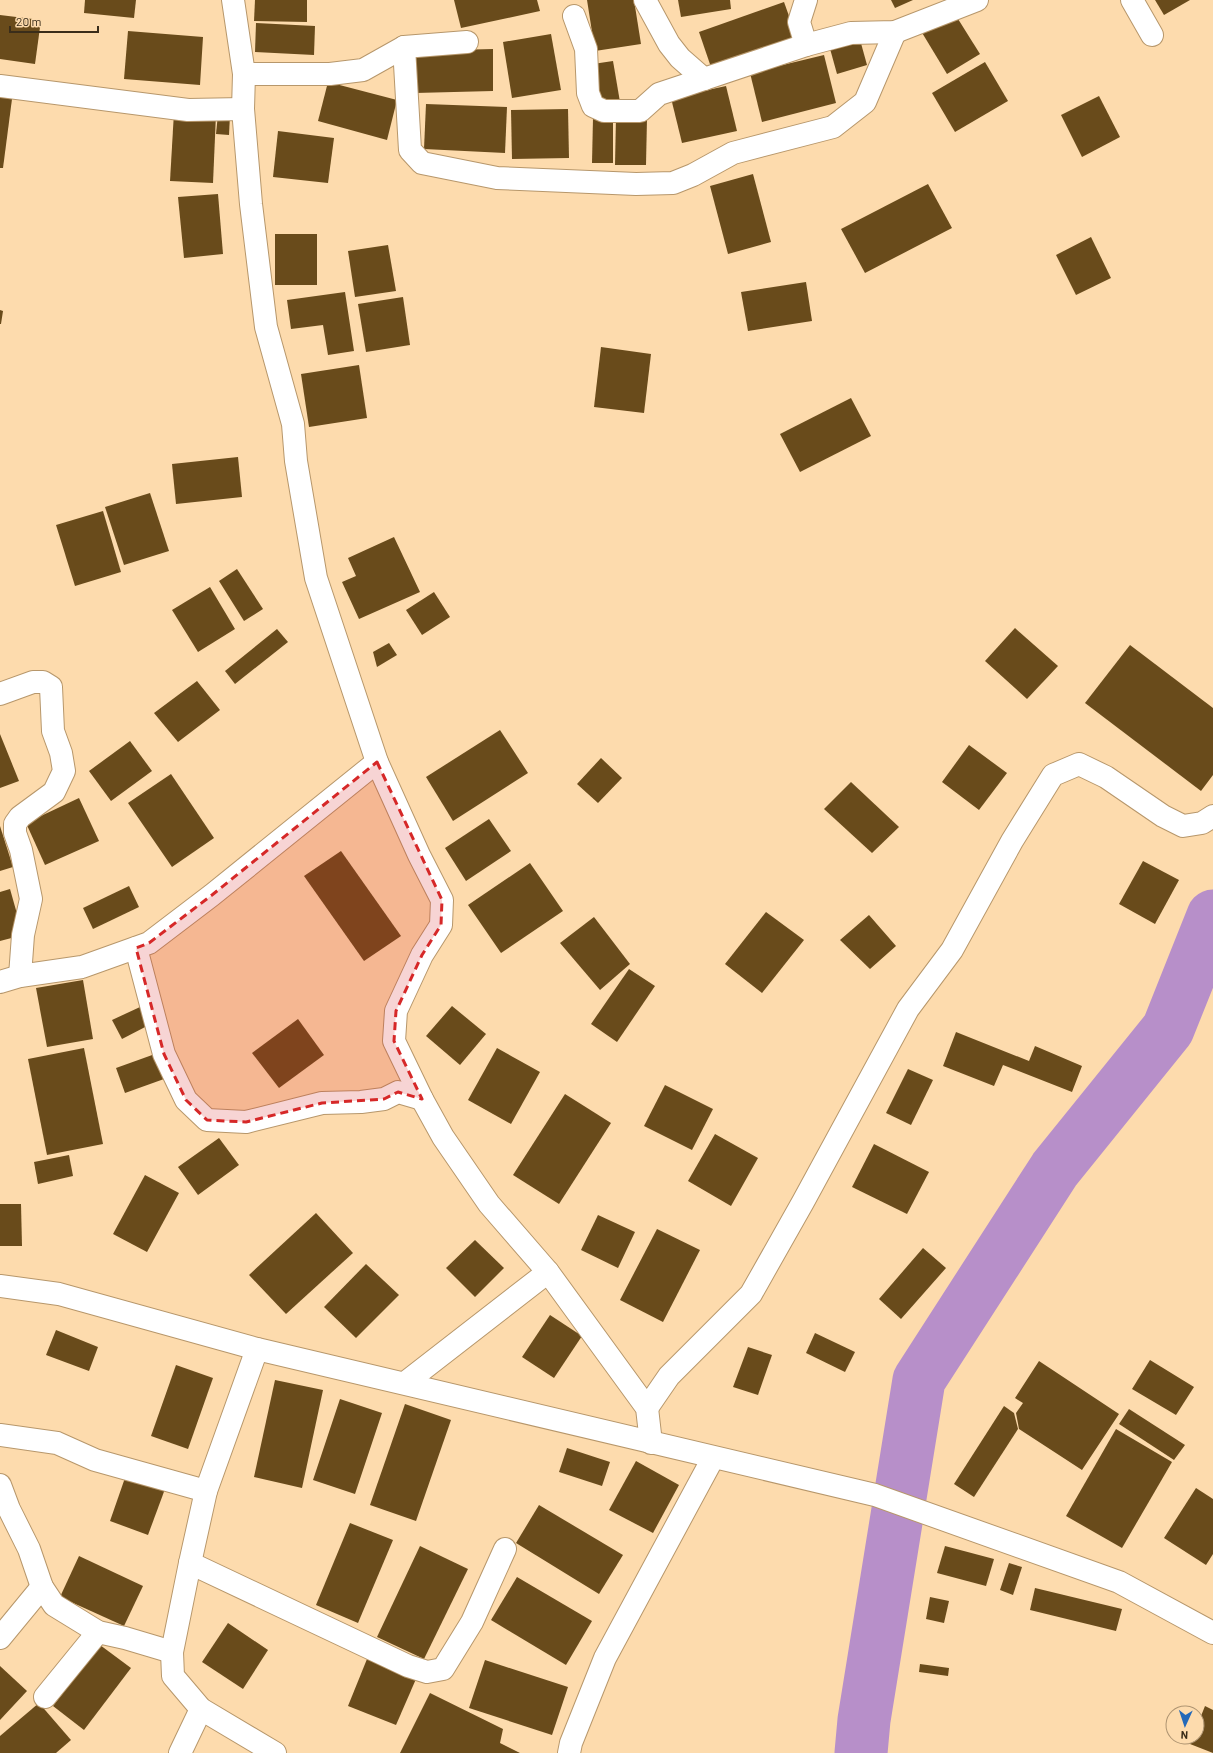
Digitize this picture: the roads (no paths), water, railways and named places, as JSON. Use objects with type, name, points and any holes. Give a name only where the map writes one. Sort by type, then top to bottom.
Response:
[{"type":"street","points":[[233,0],[244,74],[243,109],[251,204],[266,327],[293,424],[296,461],[316,578],[377,762],[419,855],[442,900],[441,925],[422,955],[396,1011],[394,1041],[422,1099],[443,1137],[489,1204],[548,1272],[647,1408],[651,1443]]},
{"type":"street","points":[[645,0],[676,54],[704,79]]},
{"type":"street","points":[[806,0],[799,22],[806,45]]},
{"type":"street","points":[[574,16],[586,50],[588,93],[593,106],[604,111],[640,111],[659,94],[806,45],[852,33],[895,32],[977,0]]},
{"type":"street","points":[[1132,0],[1152,35]]},
{"type":"street","points":[[404,47],[410,150],[422,163],[496,178],[636,184],[673,183],[692,175],[733,153],[833,127],[865,102],[895,32]]},
{"type":"street","points":[[244,74],[330,74],[363,70],[404,47],[467,42]]},
{"type":"street","points":[[0,86],[188,110],[243,109]]},
{"type":"street","points":[[0,694],[33,682],[43,682],[51,687],[53,730],[61,753],[64,771],[54,792],[20,817],[14,824],[14,833],[21,850],[31,899],[23,935],[10,979],[82,967],[149,943],[212,895],[377,762]]},
{"type":"street","points":[[647,1408],[669,1376],[751,1294],[908,1009],[952,950],[1012,841],[1053,775],[1079,764],[1106,777],[1163,816],[1183,826],[1202,823],[1213,816]]},
{"type":"street","points":[[136,948],[164,1054],[186,1100],[207,1120],[246,1122],[322,1103],[361,1102],[384,1099],[398,1092],[422,1099]]},
{"type":"street","points":[[405,1383],[548,1272]]},
{"type":"street","points":[[0,1286],[59,1294],[257,1349],[875,1495],[1119,1582],[1213,1633]]},
{"type":"street","points":[[257,1349],[206,1491],[172,1652],[173,1676],[202,1709],[275,1753]]},
{"type":"street","points":[[0,1435],[57,1443],[95,1460],[206,1491]]},
{"type":"street","points":[[570,1753],[571,1743],[605,1658],[714,1458]]},
{"type":"street","points":[[0,1484],[9,1509],[29,1549],[42,1587],[54,1606],[98,1632],[125,1638],[172,1652]]},
{"type":"street","points":[[190,1563],[408,1666],[428,1672],[443,1669],[472,1622],[505,1549]]},
{"type":"street","points":[[0,1638],[42,1587]]},
{"type":"street","points":[[45,1697],[98,1632]]},
{"type":"street","points":[[180,1753],[202,1709]]},
{"type":"waterway","points":[[861,1753],[864,1720],[919,1380],[1055,1169],[1168,1029],[1213,916]]}]
